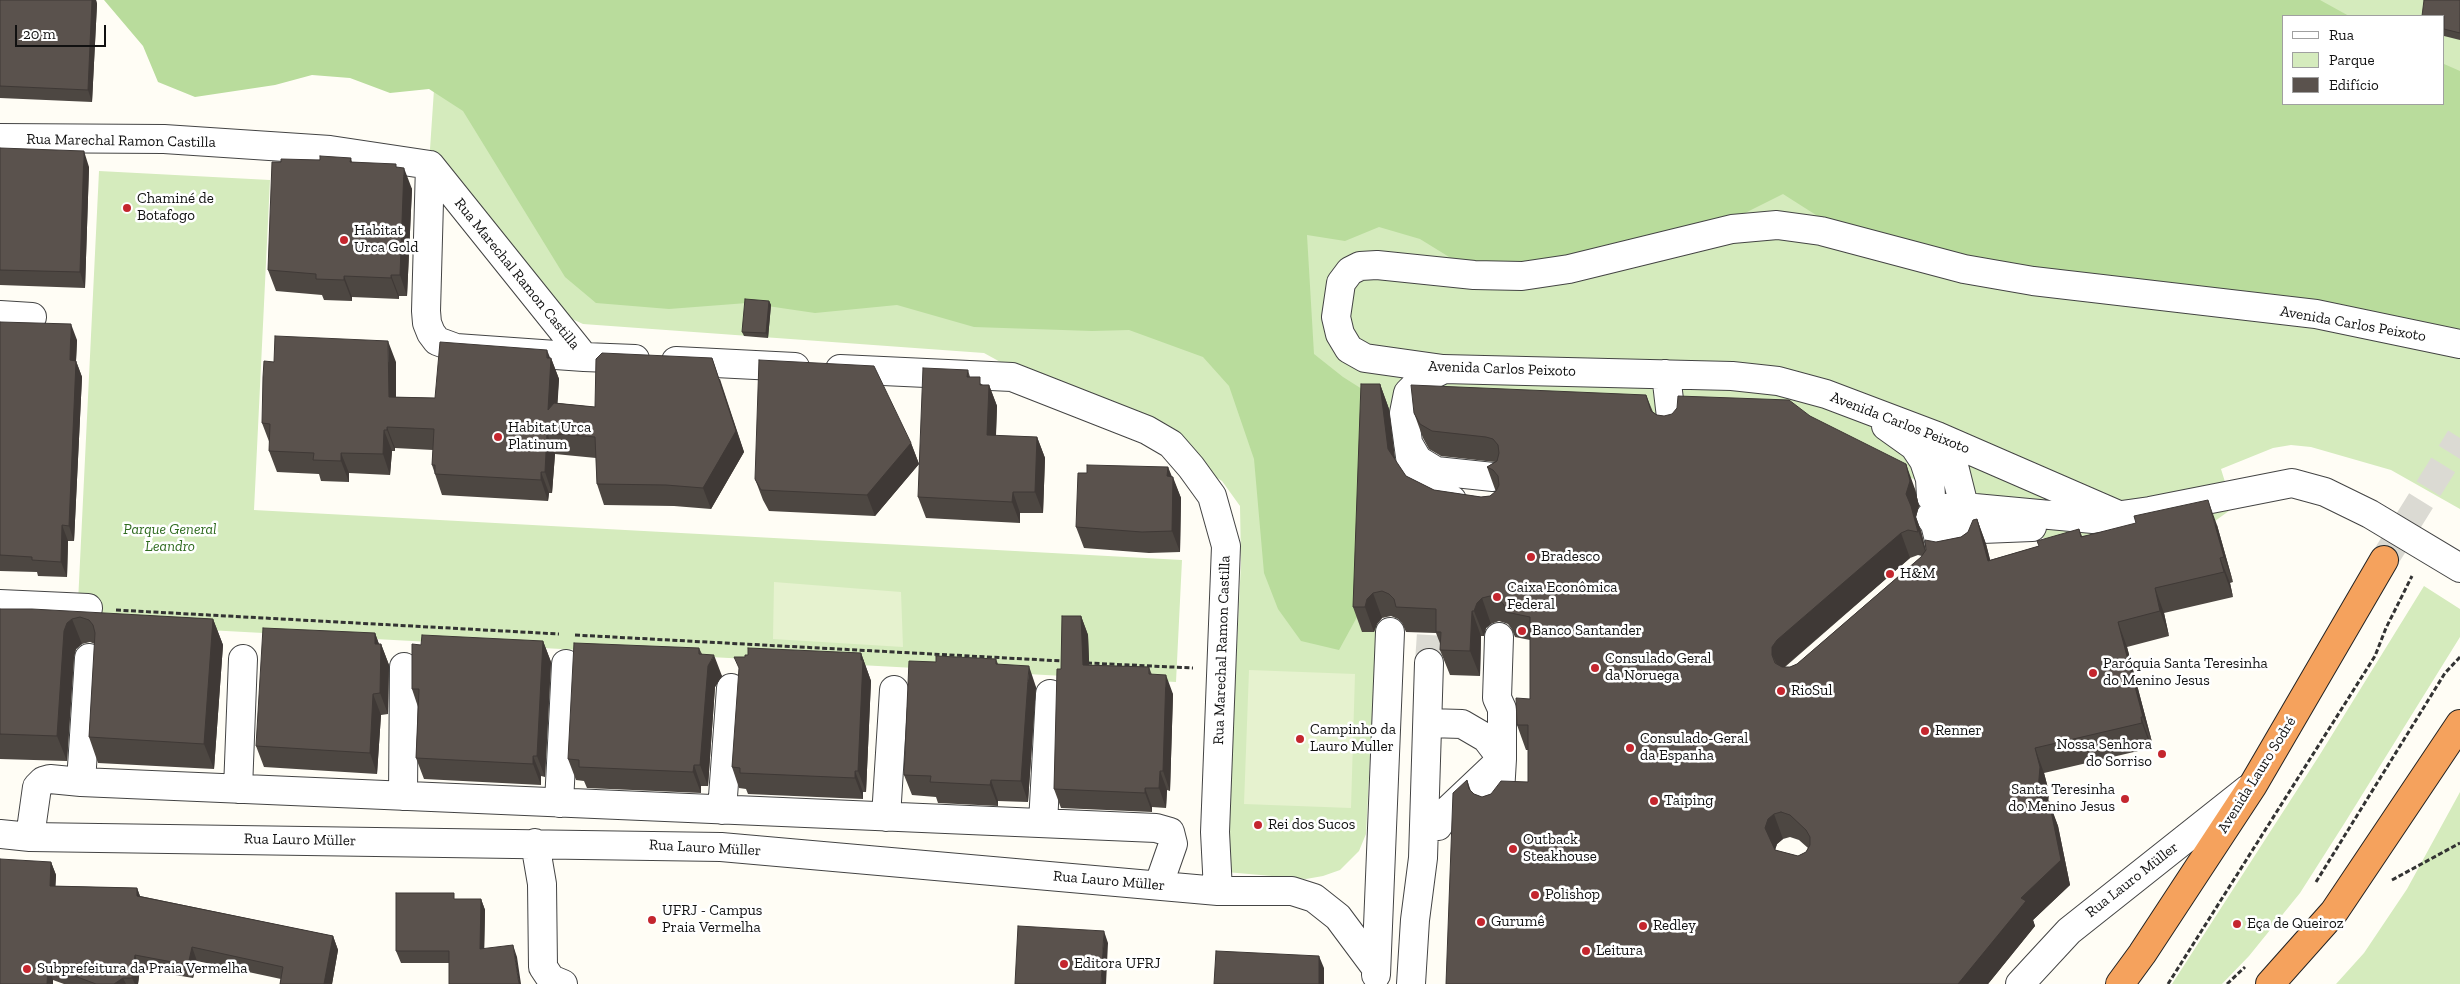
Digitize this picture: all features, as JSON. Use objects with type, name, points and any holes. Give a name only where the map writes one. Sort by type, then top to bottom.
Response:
[{"type":"highway","name":"Avenida Lauro Sodré","points":[[2120,984],[2142,954],[2253,785],[2384,560]]},
{"type":"highway","points":[[2270,984],[2334,912],[2460,724]]},
{"type":"street","name":"Rua Marechal Ramon Castilla","points":[[0,138],[164,138],[330,150],[430,165],[584,357],[1012,377],[1148,430],[1171,444],[1212,496],[1226,546],[1215,832],[1218,891]]},
{"type":"street","points":[[430,165],[426,311],[427,323],[437,341],[456,348],[584,357]]},
{"type":"street","name":"Avenida Carlos Peixoto","points":[[2121,516],[1937,436],[1826,394],[1778,381],[1732,376],[1443,369],[1365,358],[1349,349],[1340,334],[1336,318],[1342,283],[1350,271],[1360,266],[1377,265],[1474,275],[1522,276],[1569,268],[1732,228],[1777,225],[1821,231],[1964,269],[2024,280],[2316,314],[2460,344]]},
{"type":"street","points":[[0,315],[32,317]]},
{"type":"street","points":[[1443,369],[1420,381],[1408,393],[1404,413],[1412,471],[1418,482],[1427,492],[1448,500],[1478,505]]},
{"type":"street","points":[[1666,374],[1672,426]]},
{"type":"street","points":[[1876,413],[1887,427],[1914,446],[1924,461],[1949,520]]},
{"type":"street","points":[[1937,436],[1954,466],[1949,520]]},
{"type":"street","points":[[1407,442],[1418,460],[1436,471],[1493,477]]},
{"type":"street","points":[[1949,520],[2093,519],[2121,516],[2292,484],[2325,492],[2370,514],[2460,568]]},
{"type":"street","points":[[0,604],[88,608]]},
{"type":"street","name":"Rua Lauro Müller","points":[[1376,976],[1390,632]]},
{"type":"street","points":[[1492,806],[1500,793],[1502,759],[1502,709],[1497,698],[1499,637]]},
{"type":"street","points":[[81,782],[89,658]]},
{"type":"street","points":[[238,789],[242,659]]},
{"type":"street","points":[[1429,663],[1428,723],[1441,826]]},
{"type":"street","points":[[559,802],[566,664]]},
{"type":"street","points":[[403,796],[404,667]]},
{"type":"street","points":[[722,810],[730,688]]},
{"type":"street","points":[[886,816],[894,690]]},
{"type":"street","points":[[1043,823],[1050,694]]},
{"type":"street","points":[[1462,724],[1485,711],[1497,698]]},
{"type":"street","points":[[1428,723],[1462,724],[1486,738],[1502,759]]},
{"type":"street","points":[[1411,984],[1415,920],[1423,858],[1447,811],[1502,759]]},
{"type":"street","points":[[30,837],[37,787],[43,781],[50,779],[238,789],[1156,828],[1170,832],[1173,844],[1159,884]]},
{"type":"street","name":"Rua Lauro Müller","points":[[2020,984],[2069,931],[2253,785]]},
{"type":"street","name":"Rua Lauro Müller","points":[[0,834],[30,837],[721,846],[1159,884],[1218,891],[1292,891],[1314,898],[1338,917],[1376,976]]},
{"type":"street","points":[[535,843],[542,884],[543,967],[552,979],[563,984]]},
{"type":"street","points":[[1379,918],[1415,920]]},
{"type":"path","points":[[2168,984],[2375,656],[2386,628],[2412,576]]},
{"type":"path","points":[[88,608],[1071,662]]},
{"type":"path","points":[[2311,890],[2445,673],[2460,657]]},
{"type":"path","points":[[1081,662],[1220,670]]},
{"type":"path","points":[[2384,884],[2460,843]]},
{"type":"path","points":[[2227,984],[2246,965]]},
{"type":"green space","points":[[104,0],[2320,0],[2347,15],[2282,15],[2282,105],[2445,105],[2445,64],[2460,71],[2460,333],[2053,285],[1849,236],[1783,194],[1719,226],[1530,270],[1454,260],[1420,239],[1379,227],[1345,241],[1307,235],[1314,354],[1343,377],[1373,396],[1357,617],[1339,650],[1301,641],[1278,609],[1264,573],[1254,459],[1229,386],[1203,357],[1129,330],[1092,331],[974,327],[897,305],[815,313],[747,303],[669,309],[596,303],[565,277],[463,111],[429,89],[390,93],[350,78],[312,75],[275,85],[195,97],[158,82],[143,46]]},
{"type":"green space","points":[[440,0],[2460,0],[2460,509],[2391,470],[2311,447],[2291,445],[2273,448],[2221,469],[2233,508],[2215,521],[2055,540],[2030,536],[1964,499],[1886,468],[1391,415],[1384,419],[1360,625],[1377,625],[1366,834],[1359,851],[1340,870],[1306,879],[1226,872],[1241,562],[1240,506],[1222,481],[1192,462],[1095,414],[984,353],[583,324],[561,314],[429,164]]},
{"type":"green space","name":"Parque General Leandro","points":[[99,171],[270,180],[254,510],[1182,560],[1176,682],[77,623]]},
{"type":"green space","points":[[774,582],[901,592],[903,647],[773,639]]},
{"type":"green space","points":[[2424,586],[2460,609],[2460,637],[2344,824],[2300,893],[2249,956],[2222,984],[2172,984],[2319,756]]},
{"type":"green space","name":"Campinho da Lauro Muller","points":[[1249,670],[1355,674],[1351,808],[1244,804]]},
{"type":"green space","points":[[2460,792],[2460,984],[2336,984],[2364,953],[2407,889]]},
{"type":"building","points":[[0,0],[92,0],[88,90],[0,86]]},
{"type":"building","points":[[2424,0],[2460,0],[2460,33],[2445,29],[2445,15],[2422,15]]},
{"type":"building","points":[[0,148],[84,151],[80,272],[0,270]]},
{"type":"building","name":"Habitat Urca Gold","points":[[320,156],[351,158],[350,162],[396,164],[396,167],[404,168],[400,275],[391,275],[391,278],[344,276],[344,280],[316,279],[316,274],[268,270],[272,162],[281,162],[281,159],[320,160]]},
{"type":"building","points":[[745,299],[769,301],[766,333],[742,332]]},
{"type":"building","points":[[0,322],[71,324],[70,360],[76,361],[69,526],[62,525],[61,562],[32,560],[32,557],[0,555]]},
{"type":"building","points":[[275,336],[388,341],[389,397],[435,398],[440,342],[547,350],[547,358],[551,358],[548,410],[554,403],[595,407],[596,359],[602,353],[712,358],[736,431],[703,488],[666,485],[597,484],[595,437],[547,433],[545,472],[541,472],[541,480],[435,474],[435,465],[432,465],[434,429],[387,427],[387,430],[384,430],[383,454],[341,453],[341,461],[313,460],[314,453],[269,451],[270,424],[262,423],[263,377],[264,361],[274,362]]},
{"type":"building","points":[[759,360],[874,366],[911,443],[867,495],[761,490],[755,479]]},
{"type":"building","points":[[923,368],[968,370],[967,377],[980,377],[980,385],[989,385],[987,435],[1037,437],[1035,492],[1013,492],[1012,502],[918,497]]},
{"type":"building","name":"RioSul","points":[[1361,384],[1380,384],[1388,449],[1406,476],[1434,490],[1481,497],[1490,496],[1499,485],[1498,476],[1487,467],[1497,461],[1498,445],[1493,439],[1486,437],[1432,431],[1420,424],[1414,413],[1411,385],[1646,395],[1651,411],[1657,415],[1664,416],[1672,414],[1677,408],[1678,396],[1789,400],[1810,416],[1906,464],[1910,481],[1906,494],[1918,532],[1908,530],[1901,533],[1777,640],[1772,647],[1772,655],[1775,663],[1782,667],[1790,667],[1797,664],[1921,557],[1926,550],[1925,540],[1936,542],[1961,537],[1968,532],[1973,520],[1977,519],[1988,561],[2039,546],[2037,541],[2079,529],[2081,537],[2136,523],[2134,516],[2208,500],[2224,557],[2220,558],[2224,572],[2155,588],[2160,611],[2118,622],[2143,717],[2141,717],[2142,723],[2035,748],[2040,767],[2037,802],[2049,801],[2061,860],[2021,898],[2026,901],[1958,984],[1446,984],[1453,793],[1467,780],[1469,789],[1474,794],[1482,797],[1491,794],[1501,781],[1528,782],[1528,725],[1517,725],[1516,698],[1530,699],[1530,617],[1506,612],[1504,605],[1499,599],[1490,596],[1482,598],[1477,603],[1474,611],[1472,611],[1470,651],[1440,650],[1441,632],[1436,632],[1436,609],[1396,607],[1394,599],[1382,591],[1373,593],[1367,599],[1365,607],[1353,607]],"holes":[[[1781,812],[1790,815],[1806,830],[1810,837],[1810,845],[1806,852],[1798,856],[1775,850],[1765,828],[1768,819],[1774,814]]]},
{"type":"building","points":[[1087,465],[1168,467],[1167,476],[1173,477],[1172,531],[1142,532],[1076,527],[1078,473],[1087,473]]},
{"type":"building","points":[[0,609],[32,609],[213,619],[204,744],[89,737],[95,633],[93,625],[89,620],[80,617],[72,619],[67,623],[64,631],[57,736],[0,734]]},
{"type":"building","points":[[1062,616],[1081,616],[1083,665],[1149,667],[1149,674],[1166,675],[1163,771],[1160,771],[1159,788],[1145,788],[1145,793],[1054,789],[1057,669],[1061,669]]},
{"type":"building","points":[[263,628],[375,633],[375,644],[381,644],[380,693],[373,694],[370,753],[256,746]]},
{"type":"building","points":[[422,635],[543,641],[537,756],[533,756],[533,764],[416,758],[419,689],[412,689],[412,644],[421,645]]},
{"type":"building","points":[[574,643],[699,648],[699,654],[714,655],[708,666],[700,765],[694,765],[693,772],[579,767],[579,760],[568,759]]},
{"type":"building","points":[[748,648],[861,653],[861,660],[863,660],[858,771],[855,771],[855,778],[740,773],[740,768],[732,767],[739,668],[734,657],[745,657],[745,655],[748,655]]},
{"type":"building","points":[[936,656],[996,659],[996,664],[1029,666],[1021,781],[991,780],[990,785],[930,782],[931,776],[904,775],[909,661],[936,662]]},
{"type":"building","points":[[0,859],[51,862],[50,886],[137,888],[137,896],[333,936],[324,984],[280,984],[283,967],[192,947],[188,965],[135,955],[132,978],[123,978],[114,984],[96,984],[48,966],[47,984],[0,984]]},
{"type":"building","points":[[396,893],[454,893],[454,899],[481,899],[480,949],[513,945],[519,984],[449,984],[449,951],[396,951]]},
{"type":"building","name":"Editora UFRJ","points":[[1018,926],[1104,931],[1101,984],[1015,984]]},
{"type":"building","points":[[1216,951],[1319,956],[1319,984],[1214,984]]},
{"type":"tunnel","points":[[2384,560],[2460,438]]},
{"type":"tunnel","points":[[1429,663],[1431,633]]},
{"type":"place","name":"Chaminé de Botafogo","points":[[127,208]]},
{"type":"place","name":"Habitat Urca Gold","points":[[344,240]]},
{"type":"place","name":"Habitat Urca Platinum","points":[[498,437]]},
{"type":"place","name":"Bradesco","points":[[1531,557]]},
{"type":"place","name":"H&M","points":[[1890,574]]},
{"type":"place","name":"Caixa Econômica Federal","points":[[1497,597]]},
{"type":"place","name":"Banco Santander","points":[[1522,631]]},
{"type":"place","name":"Consulado Geral da Noruega","points":[[1595,668]]},
{"type":"place","name":"Paróquia Santa Teresinha do Menino Jesus","points":[[2093,673]]},
{"type":"place","name":"RioSul","points":[[1781,691]]},
{"type":"place","name":"Renner","points":[[1925,731]]},
{"type":"place","name":"Campinho da Lauro Muller","points":[[1300,739]]},
{"type":"place","name":"Consulado-Geral da Espanha","points":[[1630,748]]},
{"type":"place","name":"Nossa Senhora do Sorriso","points":[[2162,754]]},
{"type":"place","name":"Santa Teresinha do Menino Jesus","points":[[2125,799]]},
{"type":"place","name":"Taiping","points":[[1654,801]]},
{"type":"place","name":"Rei dos Sucos","points":[[1258,825]]},
{"type":"place","name":"Outback Steakhouse","points":[[1513,849]]},
{"type":"place","name":"Polishop","points":[[1535,895]]},
{"type":"place","name":"UFRJ - Campus Praia Vermelha","points":[[652,920]]},
{"type":"place","name":"Gurumê","points":[[1481,922]]},
{"type":"place","name":"Eça de Queiroz","points":[[2237,924]]},
{"type":"place","name":"Redley","points":[[1643,926]]},
{"type":"place","name":"Leitura","points":[[1586,951]]},
{"type":"place","name":"Editora UFRJ","points":[[1064,964]]},
{"type":"place","name":"Subprefeitura da Praia Vermelha","points":[[27,969]]}]
